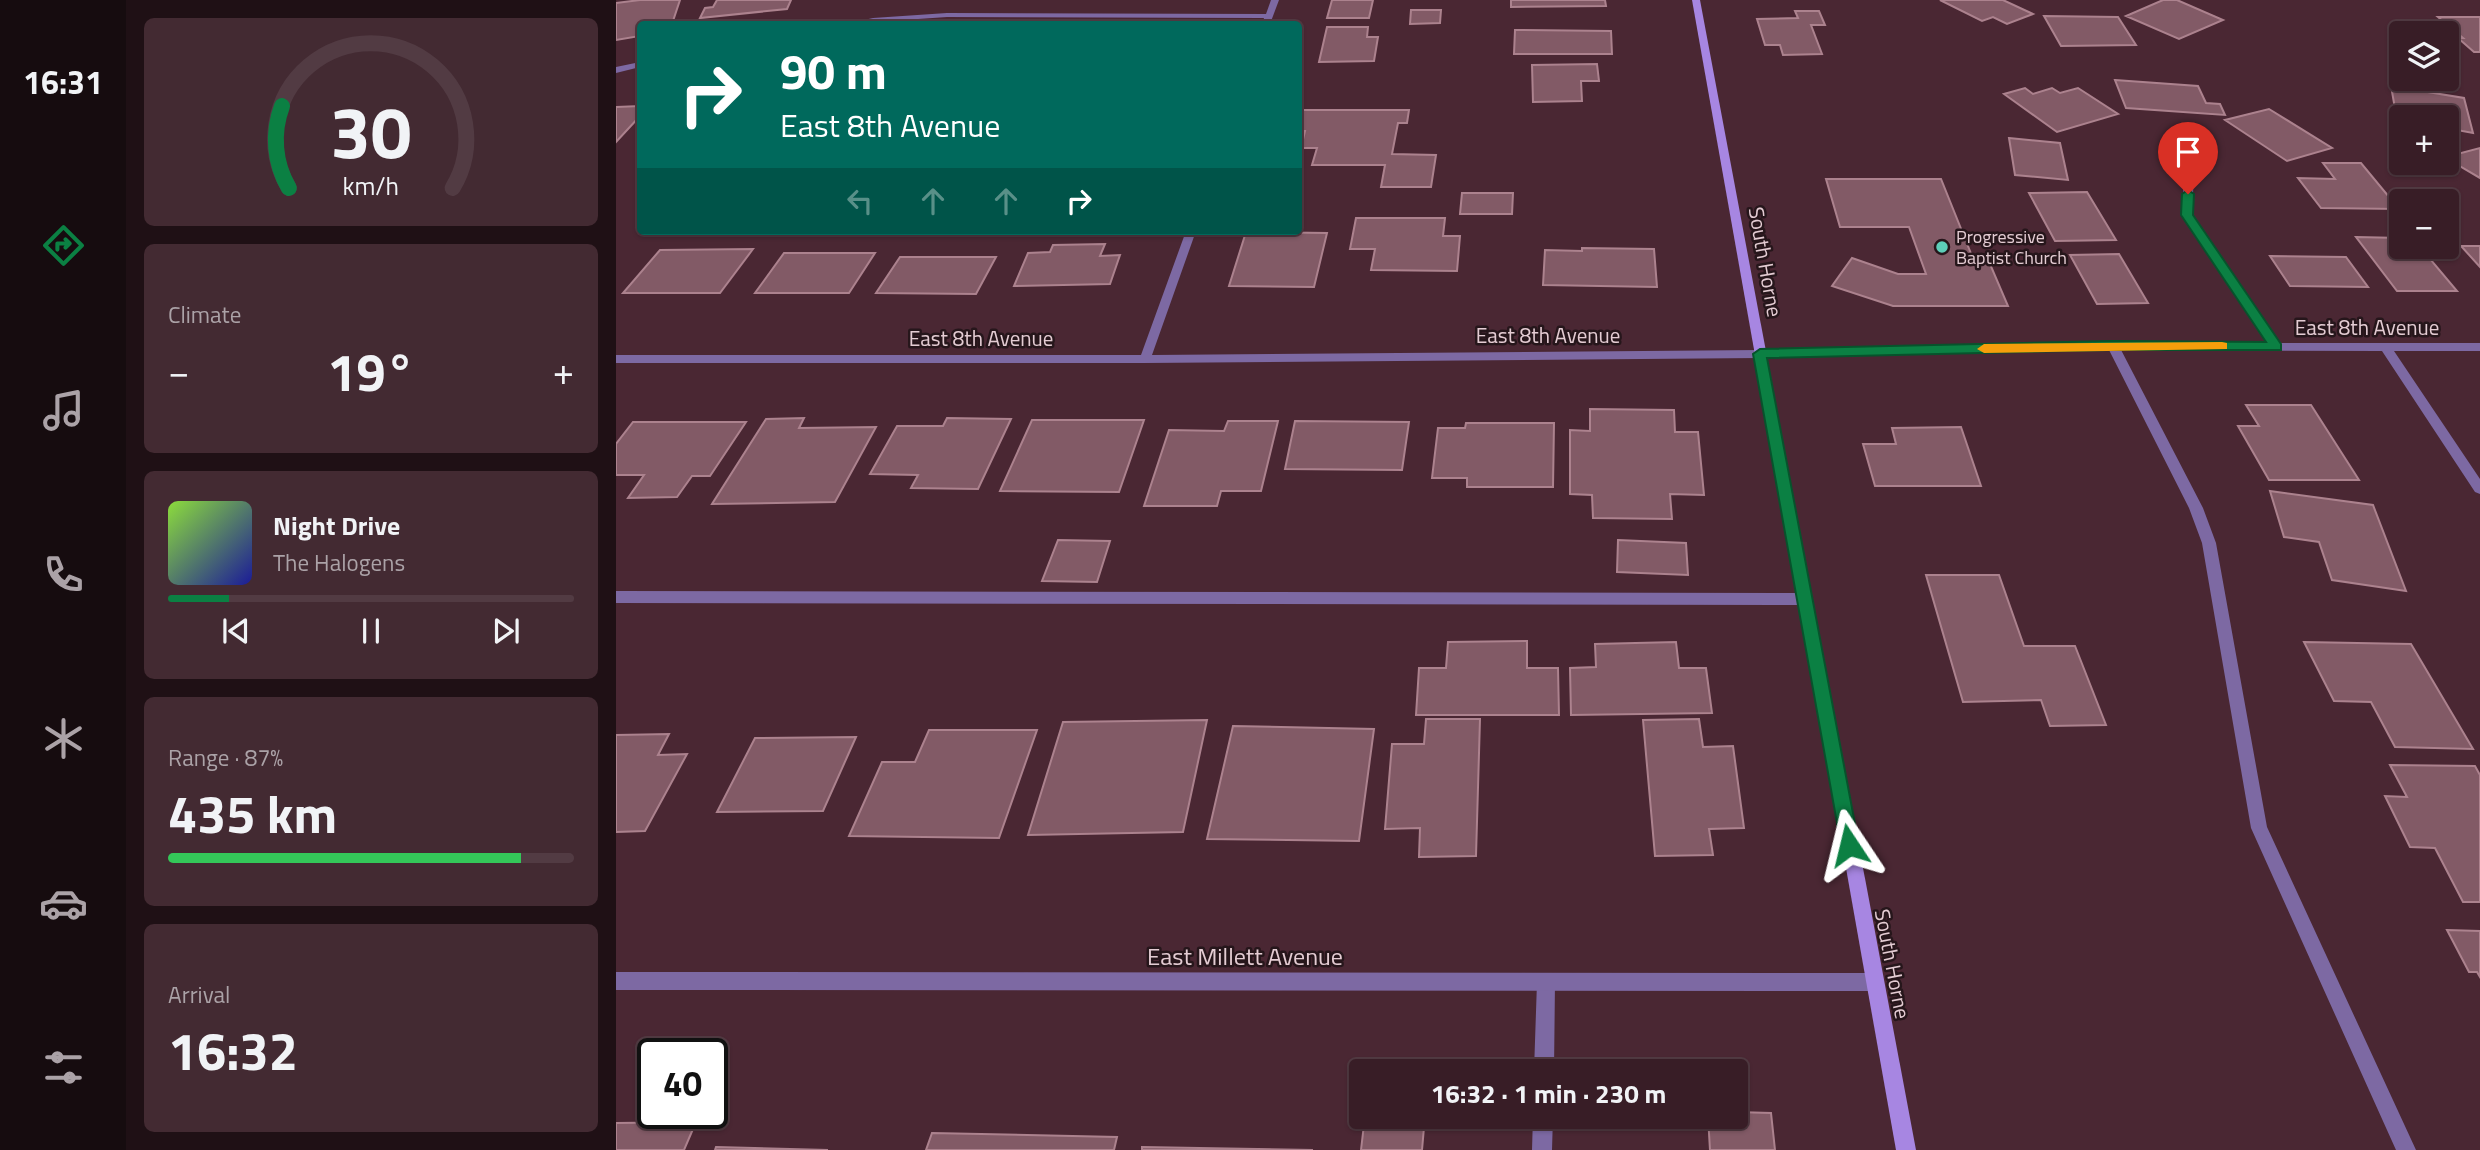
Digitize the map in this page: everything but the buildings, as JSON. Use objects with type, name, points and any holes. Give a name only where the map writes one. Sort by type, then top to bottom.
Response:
[{"type":"street","points":[[884,21],[947,15],[1268,20],[1275,0]]},
{"type":"street","name":"South Horne","points":[[1696,0],[1906,1150]]},
{"type":"street","points":[[616,70],[637,66]]},
{"type":"street","points":[[2189,173],[2187,215],[2276,347]]},
{"type":"street","points":[[1145,359],[1190,235]]},
{"type":"street","points":[[2113,346],[2196,508],[2210,543],[2259,828],[2406,1150]]},
{"type":"street","name":"East 8th Avenue","points":[[616,359],[1145,359],[1760,354],[2113,346],[2480,347]]},
{"type":"street","points":[[2386,347],[2480,489]]},
{"type":"street","points":[[616,597],[1805,598]]},
{"type":"street","name":"East Millett Avenue","points":[[616,981],[1874,982]]},
{"type":"street","points":[[1544,1059],[1546,982]]},
{"type":"street","points":[[1542,1150],[1543,1129]]},
{"type":"slow traffic","points":[[1984,349],[2222,346]]},
{"type":"place","name":"Progressive Baptist Church","points":[[1942,247]]},
{"type":"route","points":[[1849,845],[1760,354],[2113,346],[2276,347],[2187,215],[2188,194]]}]
